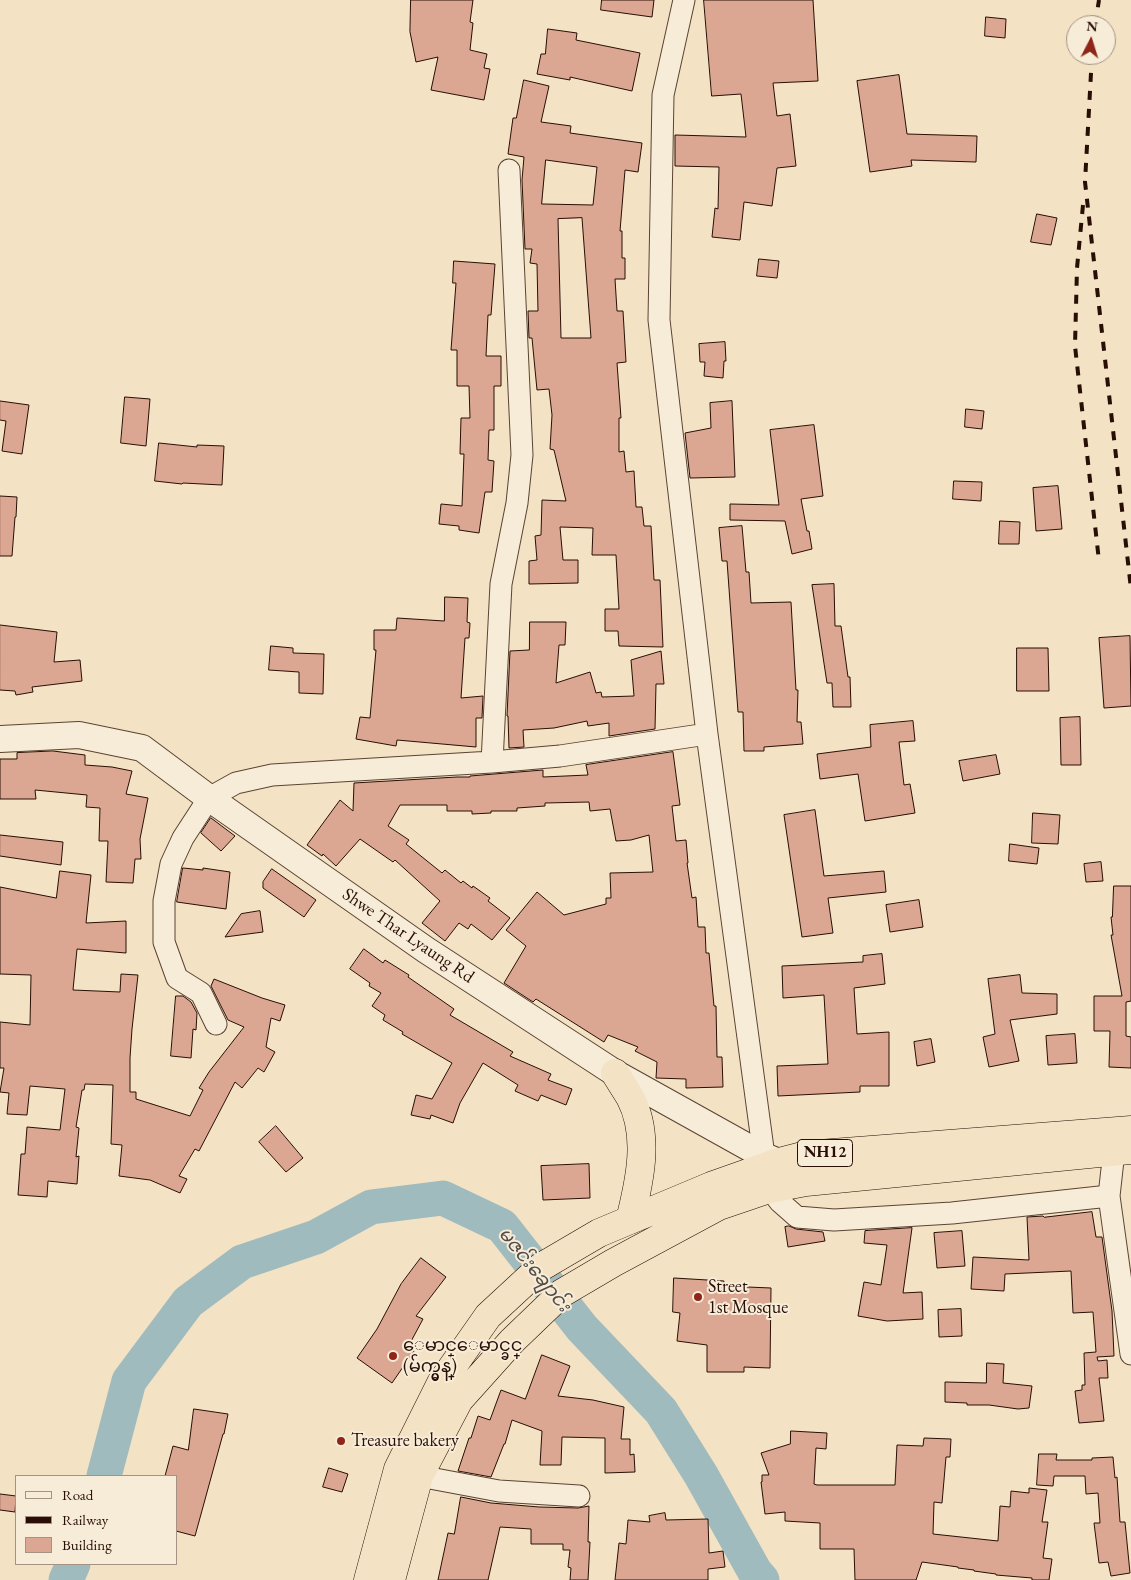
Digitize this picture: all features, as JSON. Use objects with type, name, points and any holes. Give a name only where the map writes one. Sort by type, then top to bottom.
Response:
[{"type":"highway","points":[[615,1074],[630,1098],[639,1124],[642,1155],[638,1190],[630,1220]]},
{"type":"highway","name":"NH12","points":[[368,1580],[398,1470],[441,1383],[488,1316],[541,1268],[599,1233],[711,1186],[806,1155],[1131,1130]]},
{"type":"highway","name":"NH12","points":[[767,1169],[806,1182],[1123,1150]]},
{"type":"highway","name":"NH12","points":[[391,1580],[418,1476],[459,1400],[512,1341],[562,1294],[613,1263],[719,1206],[767,1169]]},
{"type":"street","points":[[684,0],[663,95],[659,320],[706,734],[767,1169],[780,1202],[797,1217],[834,1220],[952,1213],[1109,1196]]},
{"type":"street","points":[[492,762],[501,584],[517,503],[522,455],[509,170]]},
{"type":"street","points":[[216,1024],[201,993],[177,978],[164,942],[164,900],[171,864],[183,838],[209,798],[236,783],[272,775],[492,762],[560,756],[706,734]]},
{"type":"street","name":"Shwe Thar Lyaung Rd","points":[[0,740],[79,735],[142,748],[209,798],[426,950],[615,1074],[767,1169]]},
{"type":"street","points":[[1123,1150],[1109,1196],[1131,1354]]},
{"type":"street","points":[[418,1476],[499,1491],[579,1496]]},
{"type":"building","points":[[411,0],[473,0],[470,22],[473,23],[470,50],[487,54],[484,68],[490,69],[484,100],[431,90],[438,57],[416,62],[410,32]]},
{"type":"building","points":[[602,0],[654,0],[652,17],[601,10]]},
{"type":"building","points":[[704,0],[813,0],[818,81],[773,83],[777,116],[790,114],[796,166],[777,168],[772,206],[744,202],[740,240],[712,237],[715,208],[718,209],[719,167],[675,166],[675,135],[746,137],[741,94],[712,96]]},
{"type":"building","points":[[986,17],[1006,19],[1005,38],[985,36]]},
{"type":"building","points":[[548,29],[577,33],[576,40],[640,53],[632,91],[570,77],[570,80],[537,74],[541,54],[545,54]]},
{"type":"building","points":[[899,75],[907,134],[977,136],[976,162],[911,160],[912,166],[870,172],[857,81]]},
{"type":"building","points":[[524,80],[549,86],[541,122],[571,126],[570,133],[642,143],[638,172],[625,170],[620,231],[622,231],[622,258],[625,258],[625,279],[615,279],[617,311],[623,311],[626,362],[617,363],[621,418],[619,418],[619,452],[624,451],[626,472],[634,471],[636,507],[642,507],[644,526],[651,526],[654,580],[660,580],[663,647],[619,646],[618,631],[605,631],[605,609],[619,609],[616,555],[592,555],[593,528],[560,527],[563,560],[578,560],[578,583],[529,584],[529,561],[537,560],[535,536],[541,535],[542,500],[566,501],[554,450],[550,449],[552,415],[549,389],[537,390],[532,338],[529,338],[528,311],[538,311],[537,264],[530,263],[532,249],[525,249],[522,180],[524,157],[508,154],[513,118],[516,118]],"holes":[[[546,160],[597,167],[593,205],[542,204]],[[582,218],[591,338],[561,338],[558,219]]]},
{"type":"building","points":[[1037,214],[1057,218],[1051,245],[1031,242]]},
{"type":"building","points":[[759,259],[779,261],[777,278],[757,276]]},
{"type":"building","points":[[454,261],[495,264],[491,315],[488,315],[486,356],[501,356],[501,386],[494,386],[494,430],[489,430],[488,460],[494,461],[492,492],[485,492],[479,533],[459,530],[459,526],[439,524],[441,504],[462,506],[464,454],[460,454],[461,418],[470,418],[469,386],[457,386],[457,350],[451,350],[456,283],[453,283]]},
{"type":"building","points":[[725,342],[726,361],[724,361],[723,378],[704,376],[705,362],[700,362],[699,344]]},
{"type":"building","points":[[125,397],[150,399],[146,446],[121,443]]},
{"type":"building","points":[[0,401],[29,405],[22,454],[2,451],[6,421],[0,420]]},
{"type":"building","points":[[732,401],[735,477],[690,478],[685,433],[711,428],[710,403]]},
{"type":"building","points":[[966,409],[984,411],[982,429],[965,427]]},
{"type":"building","points":[[814,425],[823,496],[801,499],[812,549],[792,554],[785,521],[730,520],[730,504],[779,505],[770,430]]},
{"type":"building","points":[[159,443],[197,447],[197,445],[224,446],[222,485],[155,481]]},
{"type":"building","points":[[954,481],[982,482],[981,501],[953,499]]},
{"type":"building","points":[[1058,486],[1062,529],[1036,531],[1033,488]]},
{"type":"building","points":[[0,496],[17,497],[12,556],[0,556]]},
{"type":"building","points":[[1000,521],[1020,522],[1019,544],[999,544]]},
{"type":"building","points":[[742,526],[746,572],[749,572],[751,603],[791,602],[796,690],[798,690],[797,722],[801,722],[803,744],[764,747],[764,751],[744,751],[743,712],[738,712],[727,561],[722,561],[719,528]]},
{"type":"building","points":[[834,584],[835,626],[841,626],[848,677],[850,677],[851,707],[833,707],[832,683],[827,683],[812,585]]},
{"type":"building","points":[[445,597],[468,598],[467,622],[470,623],[469,638],[465,638],[461,698],[483,696],[482,718],[476,718],[476,747],[397,740],[396,746],[356,739],[360,717],[370,718],[376,650],[374,650],[374,630],[396,630],[397,618],[444,621]]},
{"type":"building","points":[[530,622],[566,622],[565,645],[559,645],[556,683],[590,672],[596,693],[601,692],[602,697],[634,696],[631,660],[661,651],[664,684],[656,684],[655,729],[609,736],[609,723],[588,726],[587,721],[554,728],[523,730],[524,747],[509,748],[507,716],[510,651],[529,650]]},
{"type":"building","points":[[0,625],[57,632],[54,662],[80,660],[82,681],[32,687],[33,692],[16,695],[15,691],[0,690]]},
{"type":"building","points":[[1130,636],[1131,706],[1104,708],[1099,638]]},
{"type":"building","points":[[271,646],[293,648],[293,653],[324,654],[323,694],[299,693],[299,672],[269,670]]},
{"type":"building","points":[[1017,648],[1048,648],[1049,691],[1017,691]]},
{"type":"building","points":[[1080,717],[1081,765],[1061,765],[1060,718]]},
{"type":"building","points":[[913,721],[915,741],[899,742],[904,785],[910,784],[915,813],[865,821],[858,774],[820,779],[817,754],[871,747],[870,725]]},
{"type":"building","points":[[53,751],[85,755],[85,765],[132,771],[126,794],[148,798],[140,839],[141,859],[135,859],[133,883],[106,882],[108,841],[99,841],[100,808],[86,807],[87,795],[35,790],[36,799],[0,799],[0,759],[17,759],[17,753]]},
{"type":"building","points":[[673,752],[680,805],[672,806],[676,841],[686,840],[687,863],[692,898],[696,897],[698,927],[705,927],[706,953],[709,953],[714,1006],[716,1006],[717,1057],[722,1057],[723,1087],[686,1088],[686,1079],[656,1078],[657,1062],[635,1051],[638,1047],[608,1035],[604,1042],[536,999],[533,1002],[504,983],[526,946],[506,930],[537,892],[564,915],[606,904],[606,898],[611,898],[610,873],[653,872],[649,835],[631,840],[616,841],[610,809],[590,811],[589,802],[545,803],[545,806],[517,808],[517,811],[491,811],[491,813],[472,814],[472,811],[447,811],[447,805],[400,805],[388,826],[409,840],[406,844],[442,873],[445,870],[461,883],[463,881],[472,888],[473,886],[490,898],[488,901],[510,918],[492,940],[471,924],[468,929],[459,923],[445,941],[422,923],[440,901],[395,860],[393,862],[360,839],[336,866],[323,854],[322,856],[307,845],[340,800],[353,811],[354,783],[470,777],[543,770],[543,777],[588,775],[586,765]]},
{"type":"building","points":[[996,755],[1000,774],[963,781],[959,761]]},
{"type":"building","points":[[815,810],[824,876],[884,871],[886,892],[828,898],[833,933],[802,937],[784,815]]},
{"type":"building","points":[[1033,813],[1060,815],[1058,844],[1032,843]]},
{"type":"building","points":[[211,818],[235,836],[221,851],[201,833]]},
{"type":"building","points":[[0,835],[63,842],[61,865],[0,856]]},
{"type":"building","points":[[1010,844],[1039,848],[1037,864],[1009,861]]},
{"type":"building","points":[[1101,862],[1103,881],[1086,882],[1084,864]]},
{"type":"building","points":[[183,868],[203,870],[203,868],[230,872],[226,909],[177,902]]},
{"type":"building","points":[[272,869],[316,900],[304,917],[263,888],[263,882]]},
{"type":"building","points":[[60,871],[91,875],[86,923],[126,921],[126,953],[77,949],[73,990],[120,992],[121,974],[138,975],[130,1058],[130,1092],[136,1092],[136,1099],[190,1116],[203,1090],[199,1088],[244,1027],[228,1020],[211,986],[214,979],[285,1005],[280,1021],[271,1018],[266,1047],[275,1052],[264,1072],[258,1068],[242,1088],[235,1082],[199,1151],[195,1149],[179,1176],[187,1179],[180,1193],[150,1180],[119,1176],[122,1145],[111,1144],[113,1085],[85,1084],[84,1090],[82,1090],[76,1127],[79,1128],[76,1157],[79,1156],[77,1184],[48,1181],[47,1197],[18,1195],[21,1154],[25,1154],[27,1127],[60,1130],[65,1089],[30,1086],[27,1115],[7,1114],[9,1093],[0,1092],[4,1068],[0,1068],[0,1022],[30,1025],[31,975],[0,974],[0,887],[56,898]]},
{"type":"building","points":[[1114,886],[1131,886],[1131,1001],[1126,1002],[1126,1036],[1131,1037],[1131,1068],[1109,1067],[1110,1031],[1094,1031],[1094,996],[1122,996],[1111,935],[1113,935],[1111,917]]},
{"type":"building","points":[[919,900],[923,927],[890,932],[886,905]]},
{"type":"building","points":[[260,911],[263,932],[225,937],[241,914]]},
{"type":"building","points":[[364,949],[383,963],[385,960],[409,975],[408,977],[454,1009],[450,1015],[513,1052],[510,1056],[551,1074],[548,1080],[572,1089],[566,1105],[541,1095],[538,1101],[515,1091],[518,1085],[483,1063],[460,1103],[453,1123],[431,1115],[430,1119],[411,1115],[416,1095],[432,1099],[452,1063],[402,1034],[403,1032],[383,1020],[385,1015],[372,1006],[381,993],[369,986],[370,983],[350,969]]},
{"type":"building","points":[[882,954],[885,984],[854,988],[857,1034],[889,1032],[889,1086],[860,1086],[860,1092],[778,1096],[777,1066],[828,1064],[824,995],[783,998],[782,966],[863,962],[863,956]]},
{"type":"building","points":[[1020,975],[1022,993],[1057,994],[1057,1014],[1010,1020],[1019,1061],[989,1067],[983,1037],[995,1034],[988,979]]},
{"type":"building","points":[[176,996],[183,996],[191,1002],[197,1013],[196,1030],[193,1029],[191,1058],[171,1056]]},
{"type":"building","points":[[1075,1034],[1077,1063],[1048,1065],[1046,1036]]},
{"type":"building","points":[[931,1039],[935,1062],[917,1066],[914,1042]]},
{"type":"building","points":[[276,1126],[303,1158],[286,1172],[259,1142]]},
{"type":"building","points":[[589,1164],[590,1198],[543,1200],[541,1166]]},
{"type":"building","points":[[1092,1212],[1096,1237],[1102,1237],[1112,1311],[1114,1356],[1097,1357],[1098,1361],[1107,1360],[1108,1378],[1099,1378],[1104,1421],[1079,1423],[1075,1391],[1082,1390],[1082,1385],[1085,1385],[1084,1353],[1096,1352],[1093,1312],[1073,1313],[1071,1271],[1005,1274],[1004,1291],[971,1289],[973,1257],[1029,1260],[1027,1217]]},
{"type":"building","points":[[789,1226],[796,1229],[823,1232],[825,1241],[788,1247],[785,1227]]},
{"type":"building","points":[[912,1228],[903,1293],[922,1292],[923,1319],[887,1321],[858,1316],[864,1282],[881,1285],[887,1245],[864,1243],[865,1231]]},
{"type":"building","points":[[962,1231],[965,1266],[937,1268],[934,1233]]},
{"type":"building","points":[[421,1258],[446,1277],[416,1316],[423,1319],[408,1347],[414,1351],[392,1383],[357,1358],[377,1329],[401,1284]]},
{"type":"building","points":[[674,1278],[724,1281],[724,1286],[771,1288],[770,1368],[744,1367],[744,1372],[707,1372],[707,1345],[677,1341],[680,1313],[673,1312]]},
{"type":"building","points":[[961,1309],[962,1336],[939,1337],[938,1310]]},
{"type":"building","points":[[542,1355],[570,1366],[558,1396],[593,1400],[624,1407],[621,1439],[630,1439],[630,1455],[634,1454],[635,1472],[605,1473],[605,1438],[562,1437],[561,1465],[540,1465],[542,1431],[512,1420],[505,1444],[491,1477],[458,1471],[478,1416],[490,1420],[501,1390],[525,1399]]},
{"type":"building","points":[[987,1363],[1004,1364],[1003,1383],[1032,1386],[1029,1408],[1018,1409],[945,1402],[945,1382],[986,1383]]},
{"type":"building","points":[[194,1409],[228,1414],[195,1536],[178,1532],[178,1475],[165,1475],[173,1446],[188,1450]]},
{"type":"building","points":[[791,1431],[827,1433],[826,1449],[816,1448],[814,1484],[817,1485],[895,1485],[897,1445],[923,1446],[924,1438],[951,1439],[950,1457],[946,1457],[942,1503],[934,1502],[933,1534],[998,1541],[1000,1506],[1010,1507],[1011,1491],[1029,1493],[1029,1488],[1047,1490],[1042,1522],[1048,1522],[1043,1558],[1052,1559],[1049,1580],[1032,1580],[1032,1578],[996,1575],[922,1562],[916,1580],[855,1580],[854,1549],[820,1549],[820,1523],[785,1521],[785,1512],[765,1514],[761,1482],[762,1475],[769,1475],[761,1453],[790,1444]]},
{"type":"building","points":[[1039,1454],[1057,1454],[1056,1460],[1092,1460],[1092,1458],[1113,1457],[1115,1478],[1117,1477],[1120,1522],[1125,1522],[1130,1573],[1111,1576],[1108,1562],[1099,1563],[1094,1523],[1100,1523],[1098,1493],[1086,1494],[1085,1476],[1054,1476],[1053,1486],[1037,1485]]},
{"type":"building","points":[[329,1468],[348,1474],[342,1492],[323,1487]]},
{"type":"building","points":[[0,1494],[15,1496],[15,1512],[0,1510]]},
{"type":"building","points":[[461,1497],[491,1503],[539,1507],[578,1508],[589,1506],[588,1580],[570,1580],[571,1568],[568,1567],[570,1550],[563,1550],[563,1544],[531,1544],[531,1529],[500,1527],[488,1580],[438,1580],[448,1533],[454,1534]]},
{"type":"building","points":[[665,1513],[666,1520],[708,1519],[709,1553],[723,1551],[725,1567],[708,1569],[708,1580],[615,1580],[619,1543],[626,1544],[628,1520],[650,1522],[649,1516]]},
{"type":"waterway","name":"မဇင်းချောင်း","points":[[104,1475],[129,1381],[188,1302],[242,1262],[316,1237],[371,1207],[443,1198],[502,1226],[582,1328],[661,1411],[701,1475],[755,1572],[762,1580]]},
{"type":"waterway","name":"မဇင်းချောင်း","points":[[66,1580],[73,1565]]},
{"type":"railway","points":[[1097,15],[1099,0]]},
{"type":"railway","points":[[1091,65],[1085,182],[1131,589]]},
{"type":"railway","points":[[1083,205],[1077,268],[1075,346],[1099,561]]},
{"type":"place","name":"Street 1st Mosque","points":[[698,1297]]},
{"type":"place","name":"ေမာင္ေမာင္ခင္ (မ်က္မွန္)","points":[[393,1356]]},
{"type":"place","name":"Treasure bakery","points":[[341,1441]]}]
